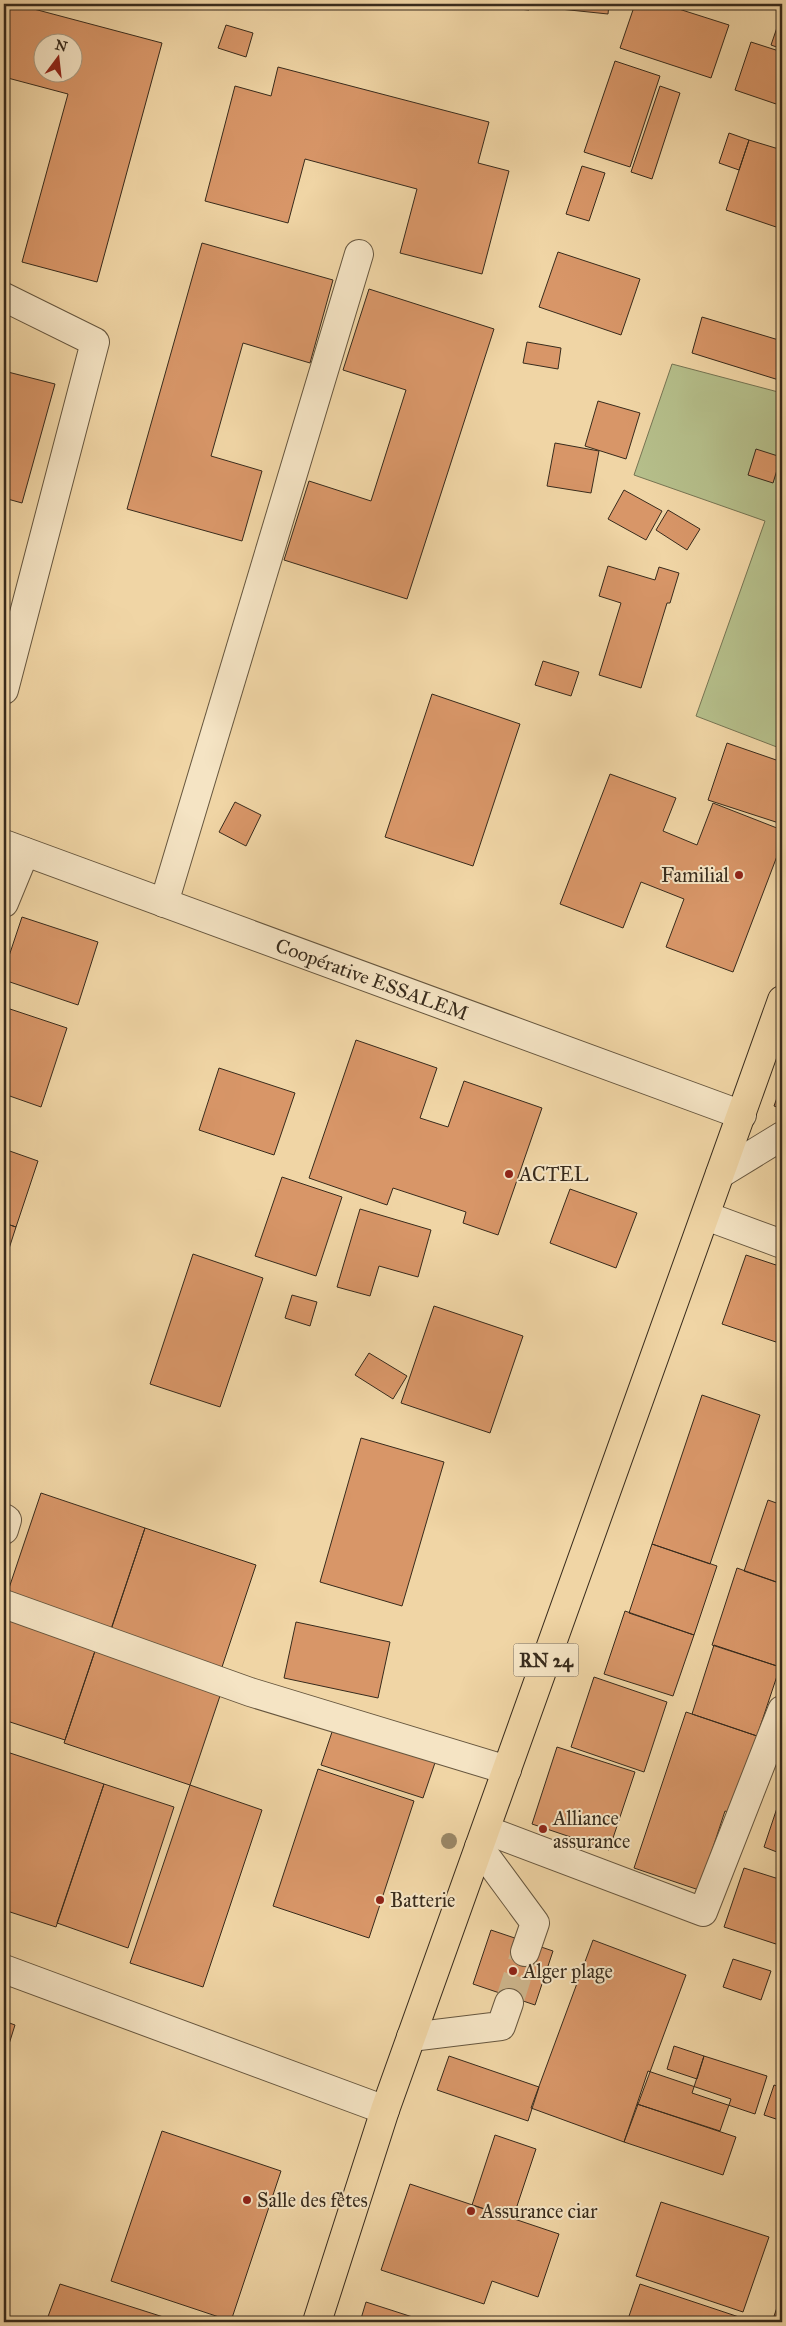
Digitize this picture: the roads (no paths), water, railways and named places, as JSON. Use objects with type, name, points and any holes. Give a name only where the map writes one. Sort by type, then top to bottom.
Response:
[{"type":"main road","name":"RN 24","points":[[317,2322],[385,2110],[782,1000]]},
{"type":"street","points":[[164,903],[359,254]]},
{"type":"street","points":[[4,297],[95,342],[4,690]]},
{"type":"street","points":[[4,904],[14,848]]},
{"type":"street","name":"Coopérative ESSALEM","points":[[14,848],[742,1115]]},
{"type":"street","points":[[720,1174],[782,1136]]},
{"type":"street","points":[[706,1216],[782,1244]]},
{"type":"street","points":[[4,1518],[7,1520],[4,1530]]},
{"type":"street","points":[[4,1604],[250,1692],[507,1770]]},
{"type":"street","points":[[482,1838],[703,1912],[782,1710]]},
{"type":"street","points":[[482,1838],[534,1923],[525,1952]]},
{"type":"street","points":[[4,1969],[385,2110]]},
{"type":"street","points":[[411,2037],[501,2026],[509,2003]]},
{"type":"tunnel","points":[[509,2003],[525,1952]]},
{"type":"place","name":"Familial","points":[[739,875]]},
{"type":"place","name":"ACTEL","points":[[509,1174]]},
{"type":"place","name":"Alliance assurance","points":[[543,1829]]},
{"type":"place","name":"Batterie","points":[[380,1900]]},
{"type":"place","name":"Alger plage","points":[[513,1971]]},
{"type":"place","name":"Salle des fêtes","points":[[247,2200]]},
{"type":"place","name":"Assurance ciar","points":[[471,2211]]}]
